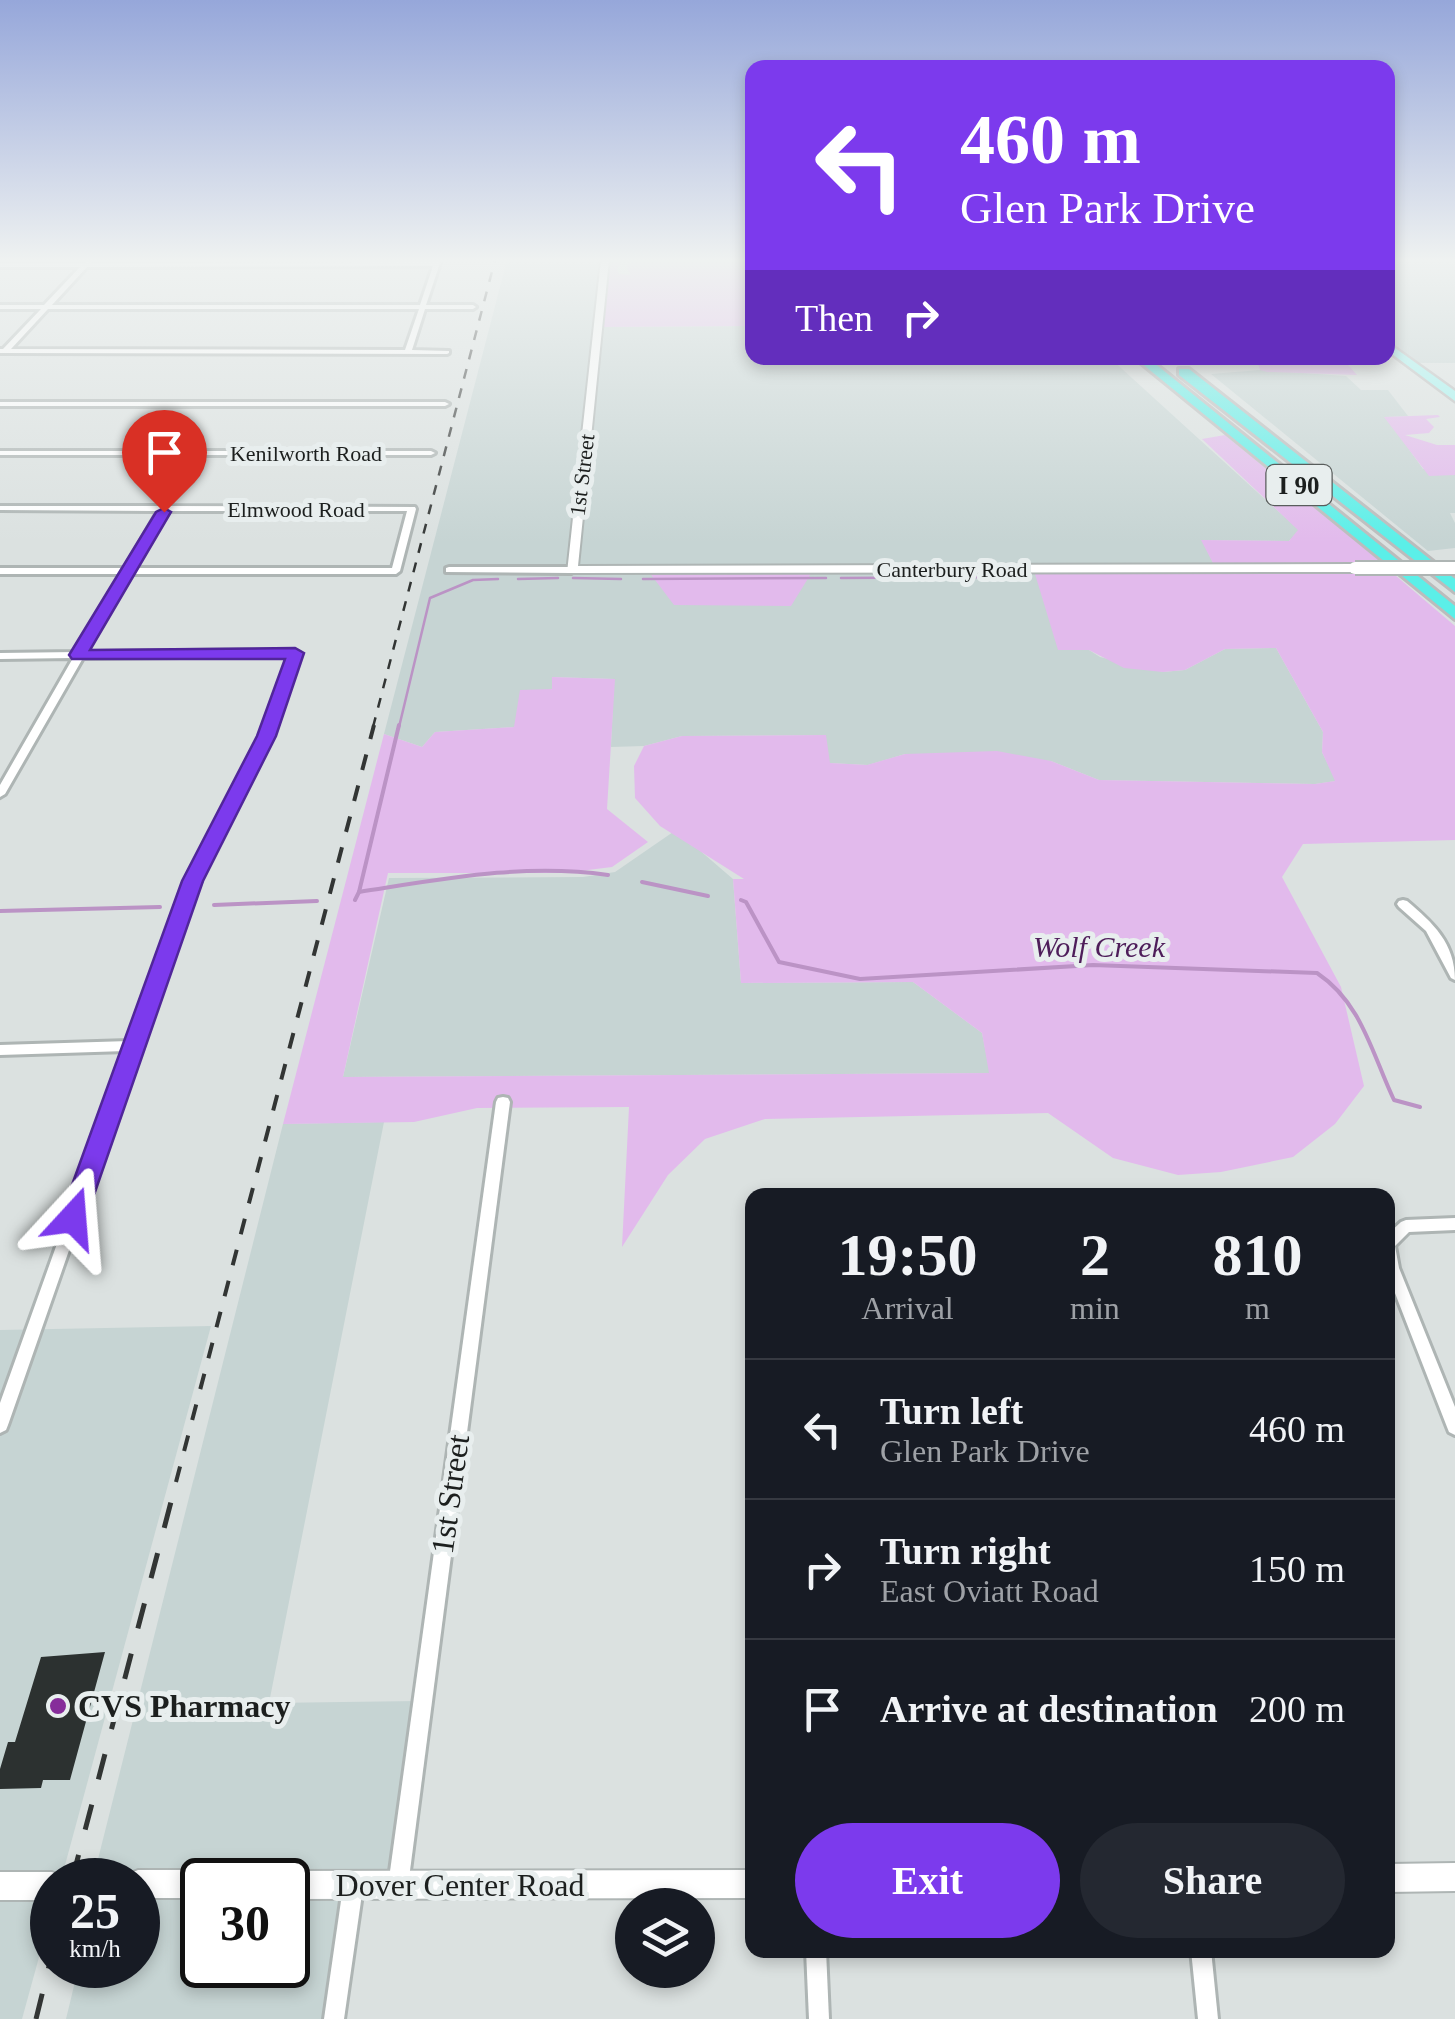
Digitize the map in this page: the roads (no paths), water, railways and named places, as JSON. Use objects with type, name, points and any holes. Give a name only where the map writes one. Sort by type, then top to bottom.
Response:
[{"type":"highway","name":"I 90","points":[[1151,365],[1455,614]]},
{"type":"highway","name":"I 90","points":[[1175,365],[1455,588]]},
{"type":"main road","points":[[1400,354],[1450,390]]},
{"type":"street","name":"1st Street","points":[[571,570],[595,354]]},
{"type":"street","points":[[0,404],[445,404]]},
{"type":"street","name":"Kenilworth Road","points":[[0,453],[431,452]]},
{"type":"street","points":[[0,794],[196,453]]},
{"type":"street","name":"Elmwood Road","points":[[0,508],[412,509],[396,571],[130,571]]},
{"type":"street","name":"Canterbury Road","points":[[449,570],[1455,568]]},
{"type":"street","points":[[0,571],[130,571]]},
{"type":"street","points":[[0,656],[295,653],[266,736],[192,881],[0,1425]]},
{"type":"street","points":[[1403,904],[1430,928],[1455,974]]},
{"type":"street","points":[[0,1050],[134,1046]]},
{"type":"street","name":"1st Street","points":[[398,1886],[503,1102]]},
{"type":"street","points":[[1395,1238],[1406,1226],[1455,1224]]},
{"type":"street","points":[[1395,1276],[1455,1428]]},
{"type":"street","points":[[1395,1878],[1455,1878]]},
{"type":"street","name":"Dover Center Road","points":[[310,1886],[745,1884]]},
{"type":"street","points":[[0,1886],[30,1886]]},
{"type":"street","points":[[334,2019],[353,1887]]},
{"type":"street","points":[[816,1958],[819,2019]]},
{"type":"street","points":[[1202,1958],[1208,2019]]},
{"type":"waterway","points":[[841,578],[1007,577]]},
{"type":"waterway","points":[[518,579],[558,578]]},
{"type":"waterway","points":[[573,578],[621,579]]},
{"type":"waterway","points":[[643,579],[826,578]]},
{"type":"waterway","points":[[399,727],[430,598],[473,580],[498,579]]},
{"type":"waterway","points":[[359,892],[399,725]]},
{"type":"waterway","name":"Wolf Creek","points":[[359,892],[483,874],[545,871],[608,875]]},
{"type":"waterway","name":"Wolf Creek","points":[[642,882],[708,896]]},
{"type":"waterway","name":"Wolf Creek","points":[[355,900],[359,892]]},
{"type":"waterway","name":"Wolf Creek","points":[[741,900],[746,902],[779,962],[860,979],[1093,965],[1317,973],[1355,1014],[1394,1100],[1420,1107]]},
{"type":"waterway","name":"Wolf Creek","points":[[214,905],[317,901]]},
{"type":"waterway","name":"Wolf Creek","points":[[0,911],[160,907]]},
{"type":"railway","points":[[373,727],[470,354]]},
{"type":"railway","points":[[176,1482],[374,725]]},
{"type":"railway","points":[[78,1858],[177,1479]]},
{"type":"railway","points":[[36,2019],[44,1988]]},
{"type":"place","name":"CVS Pharmacy","points":[[58,1706]]}]
